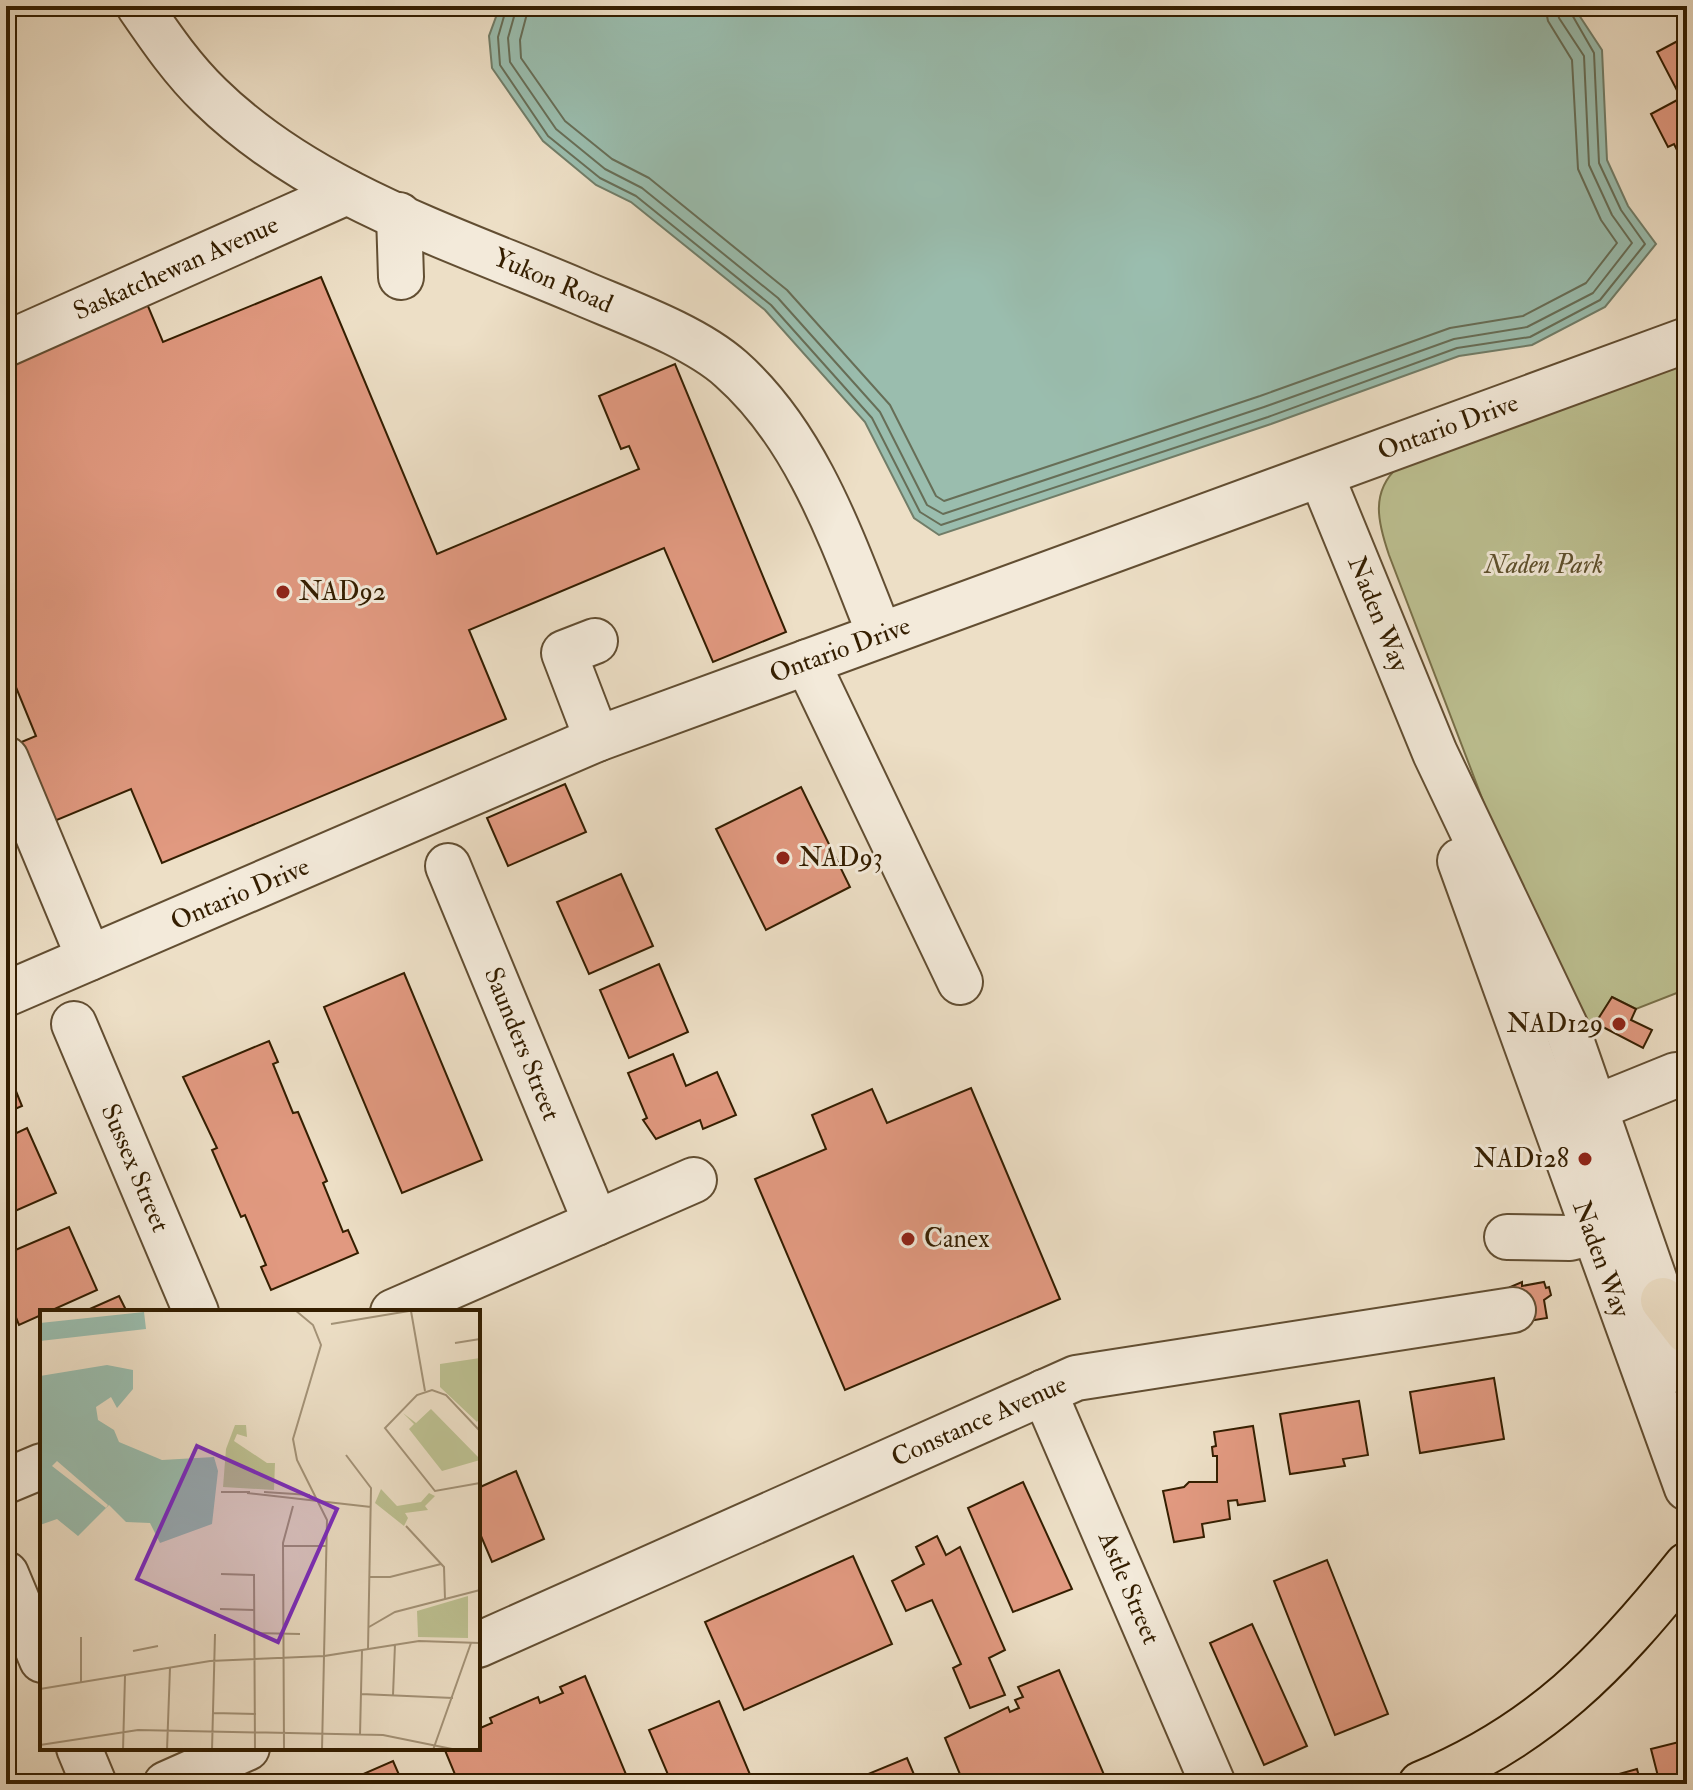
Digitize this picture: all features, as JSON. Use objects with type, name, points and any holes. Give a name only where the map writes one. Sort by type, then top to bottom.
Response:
[{"type":"main road","points":[[1421,1784],[1523,1732],[1580,1687],[1634,1630],[1687,1565]]},
{"type":"street","name":"Yukon Road","points":[[139,6],[182,67],[231,116],[299,165],[347,192],[661,327],[730,367],[775,415],[834,519],[880,635]]},
{"type":"street","name":"Saskatchewan Avenue","points":[[6,344],[347,192]]},
{"type":"street","points":[[399,215],[401,277]]},
{"type":"street","name":"Ontario Drive","points":[[6,994],[597,739],[1687,340]]},
{"type":"street","name":"Naden Way","points":[[1321,475],[1435,753],[1569,1034],[1637,1222],[1675,1316],[1687,1373]]},
{"type":"street","points":[[595,641],[564,653],[597,739]]},
{"type":"street","points":[[807,662],[960,982]]},
{"type":"street","name":"Naden Way","points":[[1435,753],[1463,873],[1687,1488]]},
{"type":"street","points":[[6,759],[89,958]]},
{"type":"street","name":"Saunders Street","points":[[448,866],[596,1223]]},
{"type":"street","name":"Sussex Street","points":[[74,1024],[195,1310]]},
{"type":"street","points":[[1554,1125],[1676,1075]]},
{"type":"street","points":[[398,1310],[694,1180]]},
{"type":"street","points":[[1507,1237],[1570,1238],[1637,1222]]},
{"type":"street","name":"Constance Avenue","points":[[480,1644],[1076,1378],[1513,1310]]},
{"type":"street","name":"Astle Street","points":[[1044,1392],[1213,1784]]},
{"type":"street","points":[[6,1481],[40,1467]]},
{"type":"street","points":[[6,1574],[40,1655]]},
{"type":"street","points":[[80,1750],[94,1784]]},
{"type":"street","points":[[166,1784],[242,1750]]},
{"type":"green space","name":"Naden Park","points":[[1687,361],[1687,989],[1636,1009],[1612,997],[1600,1022],[1587,1027],[1490,819],[1389,555],[1380,520],[1380,497],[1389,477],[1398,467]]},
{"type":"water","points":[[500,6],[1573,6],[1602,50],[1607,160],[1628,206],[1656,244],[1605,307],[1532,345],[1459,356],[1271,424],[939,535],[914,518],[865,422],[765,310],[631,202],[596,185],[543,141],[492,68],[489,36]]},
{"type":"building","points":[[1687,36],[1687,170],[1674,144],[1668,147],[1651,114],[1681,98],[1657,52]]},
{"type":"building","name":"NAD92","points":[[321,277],[437,554],[639,469],[629,446],[621,449],[599,396],[675,364],[786,632],[713,662],[664,548],[469,630],[506,719],[162,863],[131,789],[52,822],[19,743],[36,736],[6,663],[6,357],[145,299],[163,342]]},
{"type":"building","points":[[565,784],[586,832],[508,866],[487,818]]},
{"type":"building","name":"NAD93","points":[[801,787],[850,887],[766,930],[716,829]]},
{"type":"building","points":[[621,874],[653,946],[589,974],[557,902]]},
{"type":"building","points":[[659,964],[688,1032],[629,1058],[600,990]]},
{"type":"building","points":[[404,973],[482,1160],[402,1193],[324,1007]]},
{"type":"building","name":"NAD129","points":[[1612,997],[1636,1009],[1631,1020],[1652,1030],[1643,1048],[1599,1025],[1598,1019]]},
{"type":"building","points":[[269,1041],[278,1062],[273,1064],[293,1113],[298,1112],[327,1181],[323,1183],[343,1232],[348,1230],[358,1253],[271,1290],[261,1267],[266,1265],[245,1215],[241,1217],[212,1150],[217,1148],[183,1077]]},
{"type":"building","points":[[673,1054],[686,1086],[717,1072],[736,1115],[703,1129],[700,1120],[656,1139],[643,1120],[647,1118],[628,1073]]},
{"type":"building","points":[[9,1074],[22,1106],[6,1113],[6,1075]]},
{"type":"building","name":"Canex","points":[[971,1088],[1060,1299],[845,1390],[755,1179],[826,1149],[812,1115],[872,1089],[887,1123]]},
{"type":"building","points":[[27,1128],[56,1193],[6,1215],[6,1138]]},
{"type":"building","points":[[69,1227],[97,1290],[52,1310],[40,1310],[40,1316],[19,1325],[6,1293],[6,1254]]},
{"type":"building","points":[[1522,1282],[1522,1286],[1544,1282],[1546,1288],[1549,1287],[1551,1295],[1544,1300],[1547,1318],[1522,1322],[1513,1304],[1510,1287]]},
{"type":"building","points":[[119,1296],[126,1310],[88,1310]]},
{"type":"building","points":[[1494,1378],[1504,1439],[1420,1453],[1410,1392]]},
{"type":"building","points":[[1359,1401],[1368,1455],[1343,1459],[1345,1466],[1290,1474],[1280,1414]]},
{"type":"building","points":[[1253,1426],[1265,1501],[1238,1505],[1237,1500],[1228,1501],[1230,1519],[1202,1524],[1204,1537],[1174,1542],[1163,1491],[1184,1487],[1189,1482],[1217,1482],[1217,1456],[1213,1456],[1212,1447],[1216,1446],[1214,1432]]},
{"type":"building","points":[[516,1471],[544,1539],[492,1562],[480,1534],[480,1487]]},
{"type":"building","points":[[1023,1482],[1072,1589],[1013,1612],[968,1508]]},
{"type":"building","points":[[937,1536],[946,1555],[960,1547],[1005,1650],[989,1658],[1005,1695],[970,1708],[953,1668],[961,1664],[932,1600],[906,1611],[892,1581],[924,1564],[916,1547]]},
{"type":"building","points":[[853,1556],[892,1644],[744,1710],[705,1622]]},
{"type":"building","points":[[1327,1560],[1388,1714],[1335,1735],[1274,1581]]},
{"type":"building","points":[[1252,1624],[1307,1746],[1264,1765],[1210,1643]]},
{"type":"building","points":[[1059,1670],[1108,1784],[964,1784],[945,1738],[1008,1707],[1010,1712],[1019,1708],[1015,1700],[1023,1697],[1018,1687]]},
{"type":"building","points":[[585,1676],[630,1784],[459,1784],[445,1750],[480,1750],[480,1728],[492,1723],[490,1718],[538,1697],[540,1703],[563,1693],[560,1687]]},
{"type":"building","points":[[719,1701],[754,1784],[672,1784],[649,1730]]},
{"type":"building","points":[[1687,1740],[1687,1784],[1660,1784],[1651,1749]]},
{"type":"building","points":[[907,1758],[918,1784],[844,1784]]},
{"type":"building","points":[[393,1761],[403,1784],[345,1782]]},
{"type":"building","points":[[1637,1769],[1641,1784],[1583,1784]]},
{"type":"place","name":"NAD92","points":[[283,592]]},
{"type":"place","name":"NAD93","points":[[783,858]]},
{"type":"place","name":"NAD129","points":[[1619,1024]]},
{"type":"place","name":"NAD128","points":[[1585,1159]]},
{"type":"place","name":"Canex","points":[[908,1239]]}]
